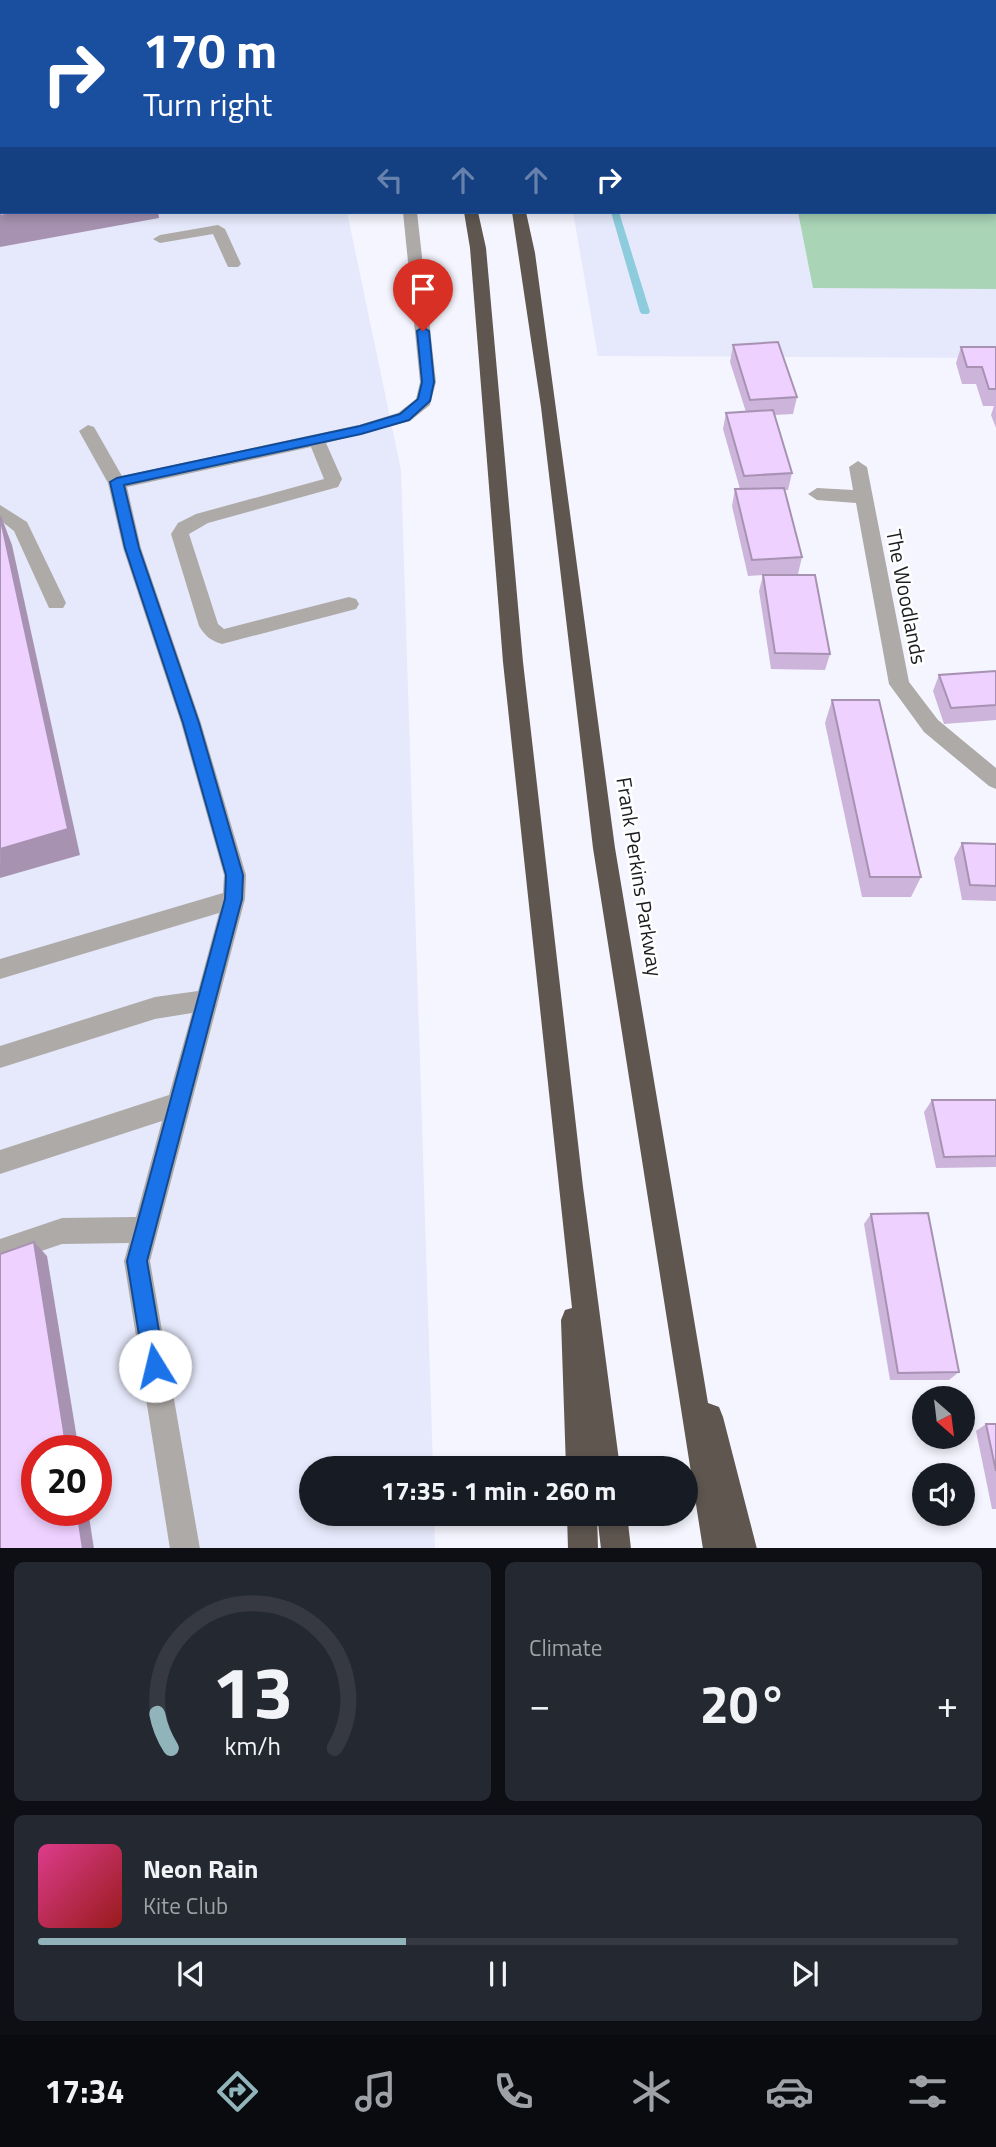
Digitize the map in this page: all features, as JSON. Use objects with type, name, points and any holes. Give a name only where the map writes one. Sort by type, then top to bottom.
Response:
[{"type":"highway","points":[[471,214],[478,248],[513,662],[570,1187],[604,1456]]},
{"type":"highway","name":"Frank Perkins Parkway","points":[[519,214],[549,407],[604,848],[718,1548]]},
{"type":"highway","points":[[570,1187],[580,1456]]},
{"type":"highway","points":[[672,1265],[742,1548]]},
{"type":"highway","points":[[582,1526],[583,1548]]},
{"type":"highway","points":[[613,1526],[616,1548]]},
{"type":"street","points":[[117,482],[361,430],[404,417],[424,401],[428,382],[410,214]]},
{"type":"street","points":[[160,239],[218,229],[233,264]]},
{"type":"street","points":[[88,431],[117,482],[132,548],[191,723],[235,875],[234,899],[137,1261],[185,1548]]},
{"type":"street","points":[[316,439],[332,484],[202,518],[184,528],[180,534],[209,626],[214,633],[222,637],[349,604]]},
{"type":"street","name":"The Woodlands","points":[[858,467],[899,684],[931,726],[996,780]]},
{"type":"street","points":[[817,494],[864,497]]},
{"type":"street","points":[[0,511],[21,527],[56,603]]},
{"type":"street","points":[[0,969],[234,899]]},
{"type":"street","points":[[0,1057],[155,1007],[207,1000]]},
{"type":"street","points":[[0,1162],[180,1103]]},
{"type":"street","points":[[0,1252],[62,1231],[146,1230]]},
{"type":"shaded area","points":[[0,214],[347,214],[401,470],[433,1456],[299,1456],[299,1526],[434,1526],[435,1548],[0,1548]]},
{"type":"shaded area","points":[[573,214],[996,214],[996,358],[598,356]]},
{"type":"green space","points":[[798,214],[996,214],[996,289],[813,288]]},
{"type":"building","points":[[778,342],[797,397],[750,400],[733,345]]},
{"type":"building","points":[[961,347],[996,347],[996,389],[989,389],[982,367],[967,367]]},
{"type":"building","points":[[773,410],[792,473],[744,476],[726,413]]},
{"type":"building","points":[[784,488],[802,557],[752,560],[735,489]]},
{"type":"building","points":[[0,516],[68,829],[0,849]]},
{"type":"building","points":[[763,575],[815,575],[830,654],[775,653]]},
{"type":"building","points":[[996,671],[996,705],[951,708],[939,675]]},
{"type":"building","points":[[832,700],[879,700],[921,877],[870,877]]},
{"type":"building","points":[[962,843],[996,844],[996,886],[970,885]]},
{"type":"building","points":[[932,1100],[996,1100],[996,1156],[944,1157]]},
{"type":"building","points":[[928,1213],[959,1372],[898,1373],[871,1214]]},
{"type":"building","points":[[34,1242],[64,1435],[21,1435],[21,1526],[79,1526],[83,1548],[0,1548],[0,1254]]},
{"type":"building","points":[[986,1424],[996,1424],[996,1471]]},
{"type":"waterway","points":[[616,214],[645,312]]},
{"type":"route","points":[[155,1366],[137,1261],[234,899],[235,875],[191,723],[132,548],[117,482],[361,430],[404,417],[424,401],[428,382],[423,331]]}]
